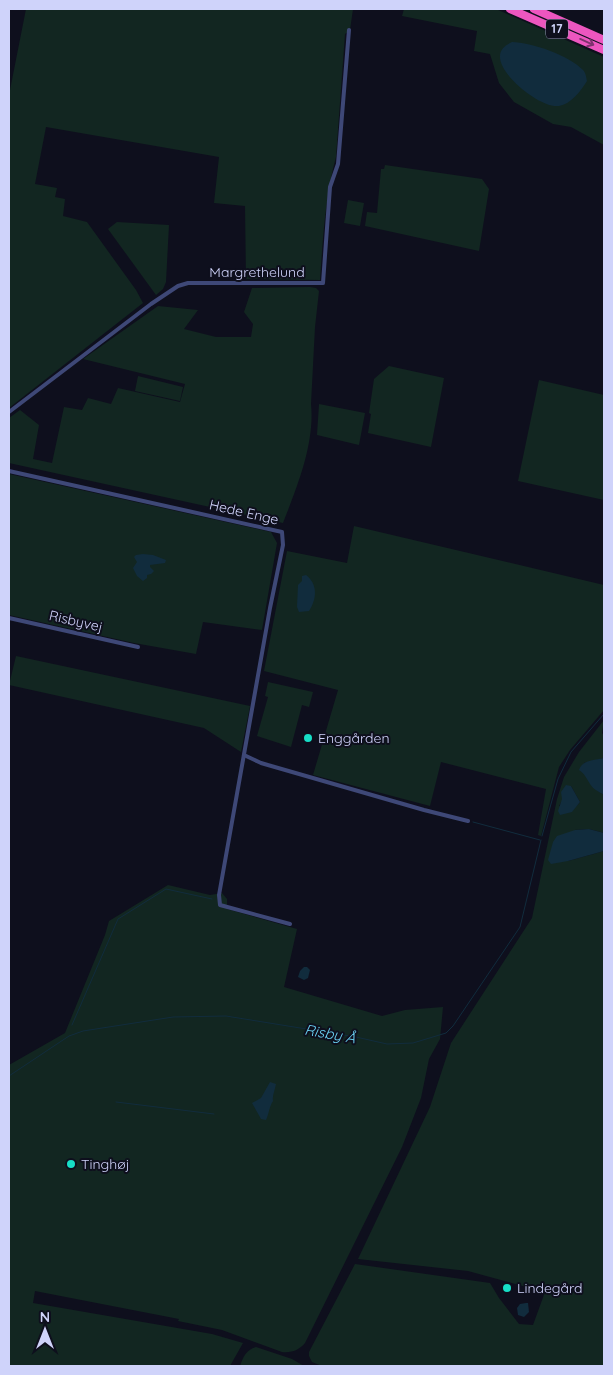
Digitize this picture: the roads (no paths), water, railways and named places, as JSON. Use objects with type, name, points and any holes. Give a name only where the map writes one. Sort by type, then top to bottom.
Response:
[{"type":"highway","name":"17","points":[[510,9],[604,50]]},
{"type":"highway","name":"17","points":[[534,9],[604,40]]},
{"type":"street","name":"Margrethelund","points":[[9,412],[151,304],[178,286],[188,283],[323,283],[330,187],[338,164],[349,30]]},
{"type":"street","name":"Hede Enge","points":[[9,471],[282,532],[283,545],[219,895],[220,905],[290,924]]},
{"type":"street","name":"Risbyvej","points":[[9,618],[138,646]]},
{"type":"street","points":[[244,755],[261,763],[468,821]]},
{"type":"water","points":[[512,42],[529,44],[560,55],[584,71],[587,81],[568,103],[559,106],[542,102],[513,81],[501,64],[500,56],[502,49]]},
{"type":"water","points":[[143,554],[153,555],[166,560],[165,563],[150,565],[154,571],[147,575],[147,578],[143,581],[137,576],[133,568],[137,562],[134,557]]},
{"type":"water","points":[[306,575],[313,583],[315,597],[309,611],[299,612],[297,607],[298,585],[302,581],[302,576]]},
{"type":"water","points":[[604,758],[604,795],[593,787],[579,770],[586,762]]},
{"type":"water","points":[[566,785],[571,786],[580,802],[572,812],[560,815],[558,811],[562,799],[561,792]]},
{"type":"water","points":[[589,829],[604,833],[604,851],[551,864],[548,860],[553,842],[557,836],[575,830]]},
{"type":"water","points":[[304,967],[310,970],[308,978],[304,980],[298,977]]},
{"type":"water","points":[[270,1082],[276,1084],[273,1101],[266,1120],[261,1119],[252,1103],[261,1098]]},
{"type":"water","points":[[528,1303],[529,1312],[524,1317],[518,1315],[517,1308],[520,1304]]},
{"type":"waterway","name":"Risby Å","points":[[542,836],[558,779],[571,752],[604,714]]},
{"type":"waterway","points":[[473,822],[540,840]]},
{"type":"waterway","name":"Risby Å","points":[[9,1076],[69,1036],[83,1031],[173,1017],[226,1016],[356,1037],[387,1044],[413,1043],[446,1033],[453,1026],[520,927],[541,840]]},
{"type":"waterway","points":[[72,1025],[118,919],[166,889],[212,899]]},
{"type":"waterway","points":[[116,1102],[214,1114]]},
{"type":"place","name":"Enggården","points":[[308,738]]},
{"type":"place","name":"Tinghøj","points":[[71,1164]]},
{"type":"place","name":"Lindegård","points":[[507,1288]]}]
